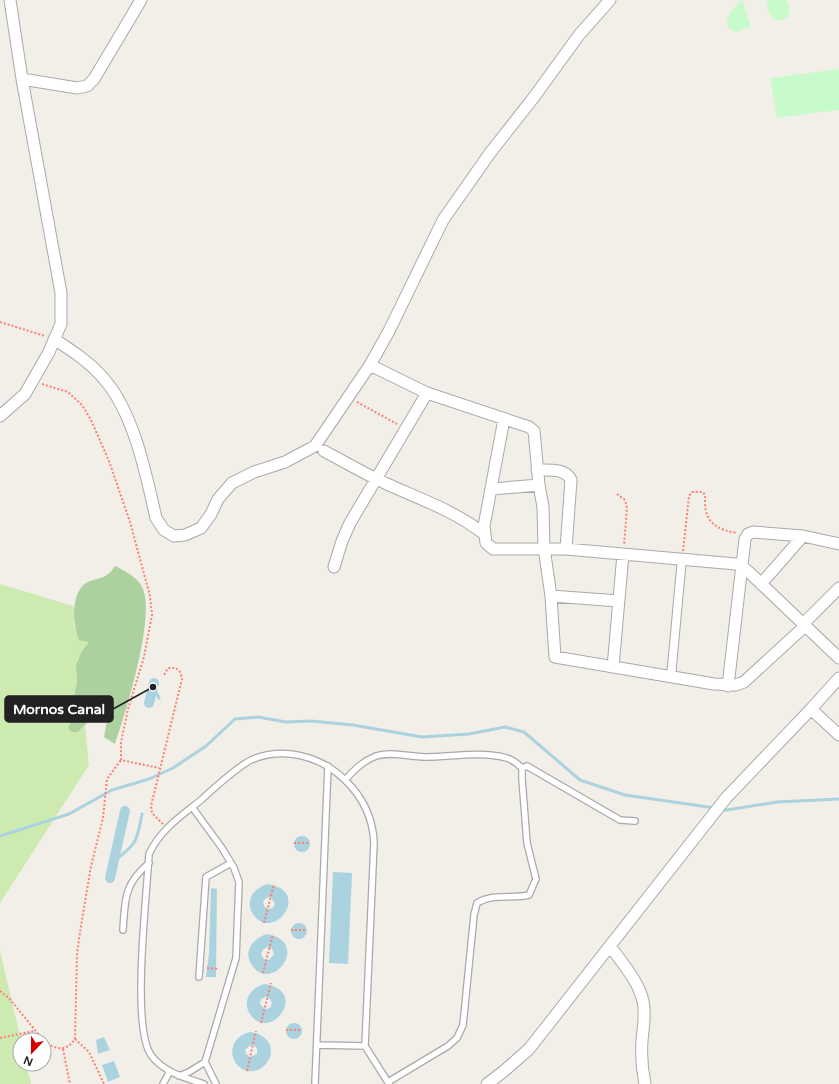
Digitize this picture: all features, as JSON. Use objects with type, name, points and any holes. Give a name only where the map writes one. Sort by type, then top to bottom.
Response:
[{"type":"street","points":[[0,416],[25,394],[34,382],[61,324],[61,293],[22,79],[10,0]]},
{"type":"street","points":[[22,79],[77,88],[87,86],[94,79],[141,0]]},
{"type":"street","points":[[54,339],[68,348],[104,378],[121,403],[134,431],[156,518],[164,530],[174,536],[185,535],[201,528],[211,514],[218,499],[232,483],[254,472],[285,462],[312,449],[370,365],[389,331],[443,220],[490,153],[534,97],[579,35],[610,0]]},
{"type":"street","points":[[370,365],[427,393],[529,427],[534,431],[537,470],[543,507],[544,548],[551,596],[555,657],[728,686],[736,685],[755,674],[839,588]]},
{"type":"street","points":[[334,567],[345,533],[375,478],[427,393]]},
{"type":"street","points":[[504,419],[484,534],[486,543],[493,549],[566,549],[682,558],[742,566],[839,658]]},
{"type":"street","points":[[324,451],[375,478],[440,507],[474,526],[484,534]]},
{"type":"street","points":[[537,470],[564,472],[569,475],[571,480],[566,549]]},
{"type":"street","points":[[492,489],[539,485]]},
{"type":"street","points":[[728,686],[745,539],[748,534],[753,532],[803,536],[839,544]]},
{"type":"street","points":[[761,584],[803,536]]},
{"type":"street","points":[[613,667],[623,554]]},
{"type":"street","points":[[671,677],[682,558]]},
{"type":"street","points":[[551,596],[619,601]]},
{"type":"street","points":[[487,1084],[529,1049],[726,798],[812,710],[839,678]]},
{"type":"street","points":[[812,710],[839,735]]},
{"type":"street","points":[[610,946],[638,987],[643,1001],[644,1016],[642,1060],[645,1084]]},
{"type":"lane","points":[[204,1084],[179,1076],[164,1068],[151,1054],[144,1039],[142,1020],[143,939],[149,854],[153,846],[167,828],[251,761],[274,754],[297,755],[317,760],[328,766],[355,789],[369,812],[373,827],[365,1046],[388,1083],[448,1046],[457,1038],[463,1025],[474,915],[477,903],[488,899],[529,895],[534,888],[536,879],[528,843],[522,768]]},
{"type":"lane","points":[[346,780],[356,768],[366,760],[390,754],[424,757],[463,755],[499,756],[509,758],[522,768]]},
{"type":"lane","points":[[315,1084],[328,766]]},
{"type":"lane","points":[[522,768],[527,766],[598,809],[620,820],[634,821]]},
{"type":"lane","points":[[179,1076],[189,1072],[205,1062],[236,958],[239,882],[231,863],[192,807]]},
{"type":"lane","points":[[123,930],[127,888],[138,872],[149,863]]},
{"type":"lane","points":[[199,977],[206,877],[231,863]]},
{"type":"lane","points":[[317,1045],[365,1046]]},
{"type":"lane","points":[[205,1062],[216,1084]]},
{"type":"lane","points":[[163,1084],[170,1071]]},
{"type":"path","points":[[0,322],[54,339]]},
{"type":"path","points":[[34,382],[52,386],[68,392],[82,405],[91,420],[109,461],[130,522],[150,596],[152,615],[144,657],[128,709],[121,742],[121,760],[107,779],[103,818],[91,866],[77,952],[75,1039],[71,1045],[63,1049],[52,1046]]},
{"type":"path","points":[[349,397],[406,428]]},
{"type":"path","points":[[682,558],[689,496],[692,492],[703,492],[706,495],[707,515],[713,524],[721,530],[748,534]]},
{"type":"path","points":[[618,494],[625,500],[627,508],[623,554]]},
{"type":"path","points":[[164,675],[168,668],[176,668],[180,672],[182,680],[159,768],[151,806],[152,813],[167,828]]},
{"type":"path","points":[[121,760],[159,768]]},
{"type":"path","points":[[294,843],[310,843]]},
{"type":"path","points":[[264,923],[274,884]]},
{"type":"path","points":[[291,930],[308,930]]},
{"type":"path","points":[[263,974],[273,934]]},
{"type":"path","points":[[204,968],[218,969]]},
{"type":"path","points":[[261,1023],[271,983]]},
{"type":"path","points":[[0,991],[9,998],[34,1031],[0,1038]]},
{"type":"path","points":[[286,1030],[302,1030]]},
{"type":"path","points":[[247,1071],[256,1032]]},
{"type":"path","points":[[75,1039],[89,1052],[104,1084]]},
{"type":"path","points":[[63,1049],[70,1084]]},
{"type":"green space","points":[[742,0],[751,27],[736,32],[730,29],[727,21],[728,16],[734,7]]},
{"type":"green space","points":[[768,0],[787,0],[790,9],[788,17],[782,20],[776,20],[767,9]]},
{"type":"green space","points":[[839,69],[839,110],[777,118],[770,78]]},
{"type":"green space","points":[[115,566],[127,572],[139,582],[143,589],[146,603],[145,621],[138,666],[115,744],[104,737],[108,715],[103,706],[96,708],[91,719],[78,732],[71,732],[68,727],[76,714],[78,707],[74,697],[77,681],[76,665],[82,651],[89,642],[79,640],[75,626],[74,610],[77,594],[86,583],[107,575]]},
{"type":"green space","points":[[0,584],[73,606],[75,616],[74,627],[90,641],[82,651],[76,665],[77,681],[74,696],[79,707],[68,727],[78,732],[85,726],[89,765],[0,903]]},
{"type":"green space","points":[[0,951],[19,1032],[12,1032],[12,1072],[28,1072],[31,1084],[0,1084]]},
{"type":"water","points":[[302,836],[308,838],[310,844],[308,850],[302,852],[296,850],[294,844],[296,838]]},
{"type":"water","points":[[333,872],[352,873],[348,964],[329,963]]},
{"type":"water","points":[[268,884],[281,889],[287,896],[288,904],[285,913],[278,920],[270,923],[261,922],[253,914],[250,904],[252,895]],"holes":[[[271,897],[275,904],[273,908],[268,909],[264,906],[263,902],[266,898]]]},
{"type":"water","points":[[211,888],[217,889],[216,977],[206,977],[209,953]]},
{"type":"water","points":[[299,923],[305,925],[307,931],[305,937],[299,939],[293,937],[291,931],[293,925]]},
{"type":"water","points":[[267,934],[280,939],[286,946],[287,955],[284,964],[269,974],[260,973],[252,965],[248,955],[251,946],[262,936]],"holes":[[[267,947],[272,949],[274,954],[269,960],[264,959],[261,954],[263,950]]]},
{"type":"water","points":[[265,984],[278,989],[284,996],[285,1004],[282,1013],[275,1020],[267,1023],[258,1022],[250,1014],[247,1004],[249,995]],"holes":[[[266,997],[270,999],[272,1003],[270,1008],[265,1009],[260,1004],[261,999]]]},
{"type":"water","points":[[294,1023],[300,1025],[302,1031],[300,1037],[294,1039],[288,1037],[286,1031],[288,1025]]},
{"type":"water","points":[[250,1032],[260,1035],[267,1040],[271,1047],[271,1052],[270,1057],[262,1068],[251,1071],[244,1070],[238,1065],[232,1051],[234,1043],[240,1037]],"holes":[[[254,1045],[257,1049],[257,1054],[250,1057],[246,1054],[245,1050],[249,1046]]]},
{"type":"water","points":[[104,1037],[110,1050],[98,1054],[96,1040]]},
{"type":"water","points":[[114,1061],[120,1077],[108,1082],[102,1065]]},
{"type":"waterway","points":[[149,703],[154,683]]},
{"type":"waterway","points":[[153,687],[159,698]]},
{"type":"waterway","points":[[0,836],[69,814],[112,790],[149,779],[173,768],[206,746],[235,719],[258,717],[286,722],[311,721],[353,725],[422,737],[469,734],[505,727],[524,732],[580,780],[625,795],[715,808]]},
{"type":"waterway","points":[[720,809],[727,810],[777,802],[839,799]]},
{"type":"waterway","points":[[110,878],[125,811]]},
{"type":"waterway","points":[[114,861],[132,846],[135,841],[142,814]]},
{"type":"place","name":"Mornos Canal","points":[[153,687]]}]
